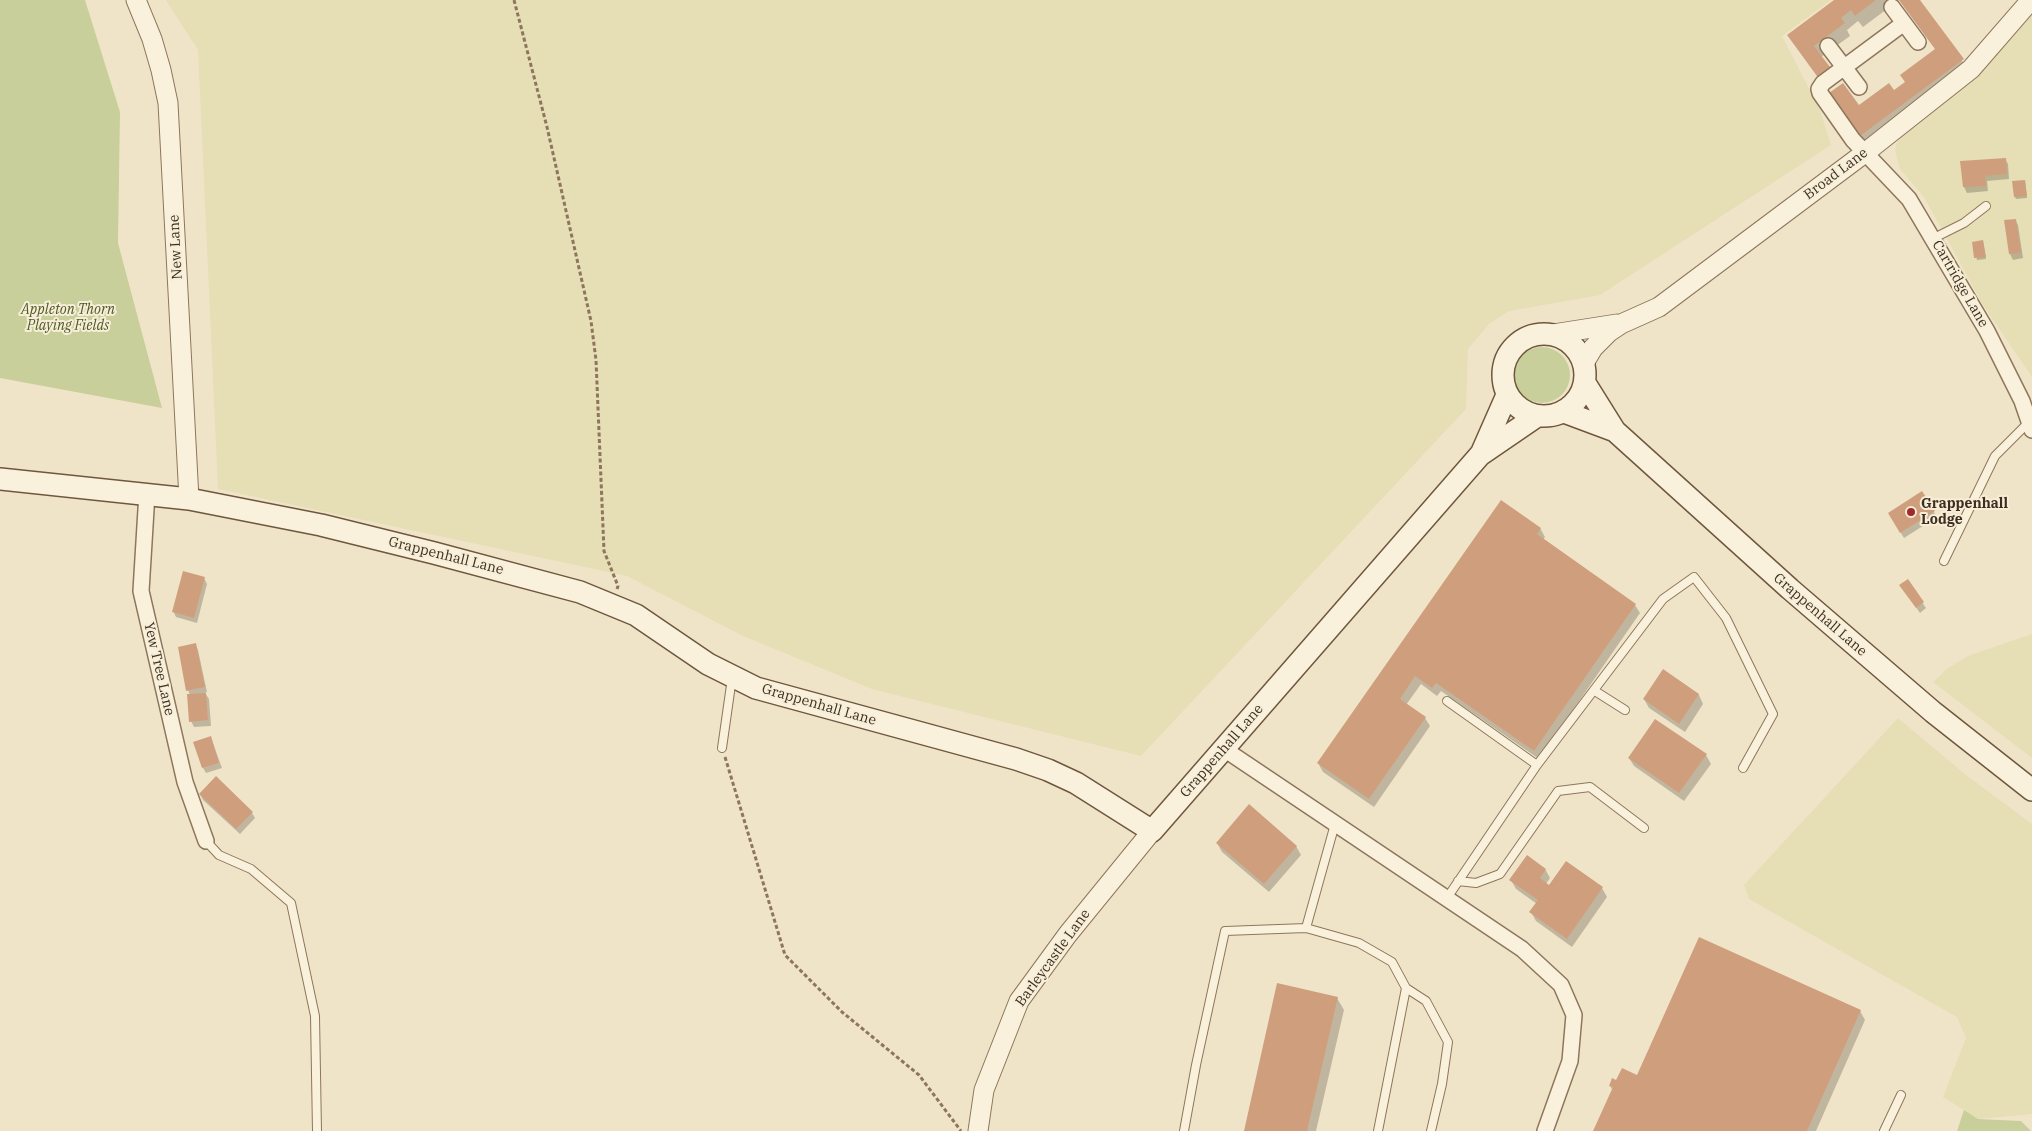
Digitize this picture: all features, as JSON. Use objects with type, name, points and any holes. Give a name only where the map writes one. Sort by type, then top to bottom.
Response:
[{"type":"main road","points":[[1553,334],[1563,338],[1572,345],[1584,373],[1581,394],[1574,404],[1564,412],[1555,415],[1536,416],[1520,408],[1507,395],[1503,382],[1503,368],[1507,356],[1515,345],[1526,337],[1553,334]]},
{"type":"main road","name":"Grappenhall Lane","points":[[1584,373],[1615,432],[1790,589],[1933,712],[2032,790]]},
{"type":"main road","name":"Grappenhall Lane","points":[[1480,455],[1507,395]]},
{"type":"main road","name":"Grappenhall Lane","points":[[1564,412],[1615,432]]},
{"type":"main road","name":"Grappenhall Lane","points":[[0,479],[189,499],[321,525],[545,581],[612,604],[636,615],[708,664],[732,678],[756,688],[1016,759],[1048,770],[1076,782],[1152,831],[1480,455],[1536,416]]},
{"type":"street","name":"New Lane","points":[[136,0],[152,39],[168,103],[189,499]]},
{"type":"street","name":"Broad Lane","points":[[1584,373],[1600,340],[1621,324],[1658,307],[1866,152],[1971,69],[2031,0]]},
{"type":"street","points":[[1892,7],[1918,42]]},
{"type":"street","name":"Cartridge Lane","points":[[1904,23],[1822,83],[1820,93],[1853,140],[1909,199],[1934,238],[1987,330],[2022,401],[2030,426]]},
{"type":"street","points":[[1828,46],[1859,87]]},
{"type":"street","name":"Broad Lane","points":[[1553,334],[1621,324]]},
{"type":"street","name":"Yew Tree Lane","points":[[147,494],[141,590],[185,782],[206,841]]},
{"type":"street","points":[[1224,749],[1522,949],[1561,985],[1574,1015],[1570,1061],[1546,1131]]},
{"type":"street","name":"Barleycastle Lane","points":[[978,1131],[984,1090],[1019,1001],[1068,934],[1152,831]]},
{"type":"lane","points":[[1934,238],[1964,223],[1986,206]]},
{"type":"lane","points":[[1944,560],[1995,456],[2030,426]]},
{"type":"lane","points":[[1447,898],[1537,765],[1663,599],[1694,577],[1726,618],[1773,714],[1743,768]]},
{"type":"lane","points":[[722,748],[732,678]]},
{"type":"lane","points":[[1595,691],[1625,710]]},
{"type":"lane","points":[[1447,701],[1537,765]]},
{"type":"lane","points":[[1458,880],[1476,883],[1500,874],[1558,791],[1590,787],[1644,828]]},
{"type":"lane","points":[[1306,928],[1335,824]]},
{"type":"lane","points":[[206,841],[220,855],[251,869],[292,903],[315,1016],[317,1131]]},
{"type":"lane","points":[[1184,1131],[1225,931],[1306,928],[1358,943],[1392,962],[1406,988],[1426,1001],[1448,1042],[1442,1084],[1431,1131]]},
{"type":"lane","points":[[1378,1131],[1406,988]]},
{"type":"lane","points":[[1884,1131],[1901,1096]]},
{"type":"path","points":[[514,0],[547,127],[591,321],[596,360],[604,551],[618,586],[612,604]]},
{"type":"path","points":[[722,748],[785,955],[842,1012],[919,1075],[961,1131]]},
{"type":"shaded area","points":[[166,0],[1831,0],[1782,36],[1820,110],[1831,145],[1600,295],[1509,311],[1489,324],[1468,349],[1466,409],[1141,756],[872,689],[743,636],[627,576],[218,489],[198,50]]},
{"type":"shaded area","points":[[2032,2],[2032,377],[1983,305],[1924,197],[1900,169],[1895,151],[1896,144],[1905,132],[1965,86]]},
{"type":"shaded area","points":[[2032,634],[2032,758],[1933,682],[1948,668],[1968,656]]},
{"type":"shaded area","points":[[1898,718],[1966,775],[2032,824],[2032,1114],[1978,1119],[1943,1097],[1966,1038],[1957,1017],[1749,899],[1744,885]]},
{"type":"green space","name":"Appleton Thorn Playing Fields","points":[[0,0],[85,0],[120,112],[118,243],[162,408],[0,378]]},
{"type":"green space","points":[[1537,347],[1547,347],[1562,355],[1568,364],[1570,375],[1568,386],[1562,395],[1547,403],[1537,403],[1526,398],[1519,391],[1514,380],[1514,370],[1519,359],[1526,352]]},
{"type":"green space","points":[[1964,1110],[1978,1119],[2021,1121],[2031,1131],[1957,1131]]},
{"type":"building","points":[[1834,0],[1876,0],[1855,16],[1851,10],[1841,18],[1845,23],[1814,46],[1830,67],[1817,76],[1787,35]]},
{"type":"building","points":[[1899,0],[1920,0],[1964,59],[1860,136],[1829,93],[1843,83],[1859,105],[1889,83],[1894,90],[1905,82],[1900,75],[1935,49]]},
{"type":"building","points":[[2006,158],[2007,174],[1985,176],[1986,186],[1963,187],[1960,161]]},
{"type":"building","points":[[2025,180],[2027,196],[2014,197],[2012,181]]},
{"type":"building","points":[[2016,219],[2021,253],[2009,254],[2004,220]]},
{"type":"building","points":[[1983,240],[1986,257],[1974,258],[1972,242]]},
{"type":"building","name":"Grappenhall Lodge","points":[[1922,491],[1935,511],[1900,533],[1888,513]]},
{"type":"building","points":[[1501,500],[1541,528],[1537,534],[1636,604],[1534,751],[1436,683],[1432,688],[1415,676],[1400,699],[1426,717],[1369,799],[1317,763]]},
{"type":"building","points":[[183,571],[205,577],[194,618],[172,612]]},
{"type":"building","points":[[1908,579],[1924,602],[1916,608],[1899,585]]},
{"type":"building","points":[[196,643],[205,687],[186,691],[178,647]]},
{"type":"building","points":[[1663,669],[1699,694],[1679,724],[1643,699]]},
{"type":"building","points":[[206,693],[208,720],[189,722],[187,694]]},
{"type":"building","points":[[1655,719],[1707,754],[1679,793],[1628,758]]},
{"type":"building","points":[[211,736],[219,763],[202,768],[193,742]]},
{"type":"building","points":[[216,776],[253,812],[236,829],[199,794]]},
{"type":"building","points":[[1249,804],[1297,846],[1264,884],[1216,843]]},
{"type":"building","points":[[1527,855],[1546,869],[1540,878],[1549,885],[1566,861],[1603,887],[1567,939],[1529,912],[1538,900],[1509,880]]},
{"type":"building","points":[[1699,937],[1861,1010],[1807,1131],[1593,1131],[1613,1087],[1609,1086],[1612,1078],[1616,1080],[1622,1068],[1637,1075]]},
{"type":"building","points":[[1277,983],[1338,997],[1307,1131],[1244,1131]]},
{"type":"place","name":"Grappenhall Lodge","points":[[1911,512]]}]
